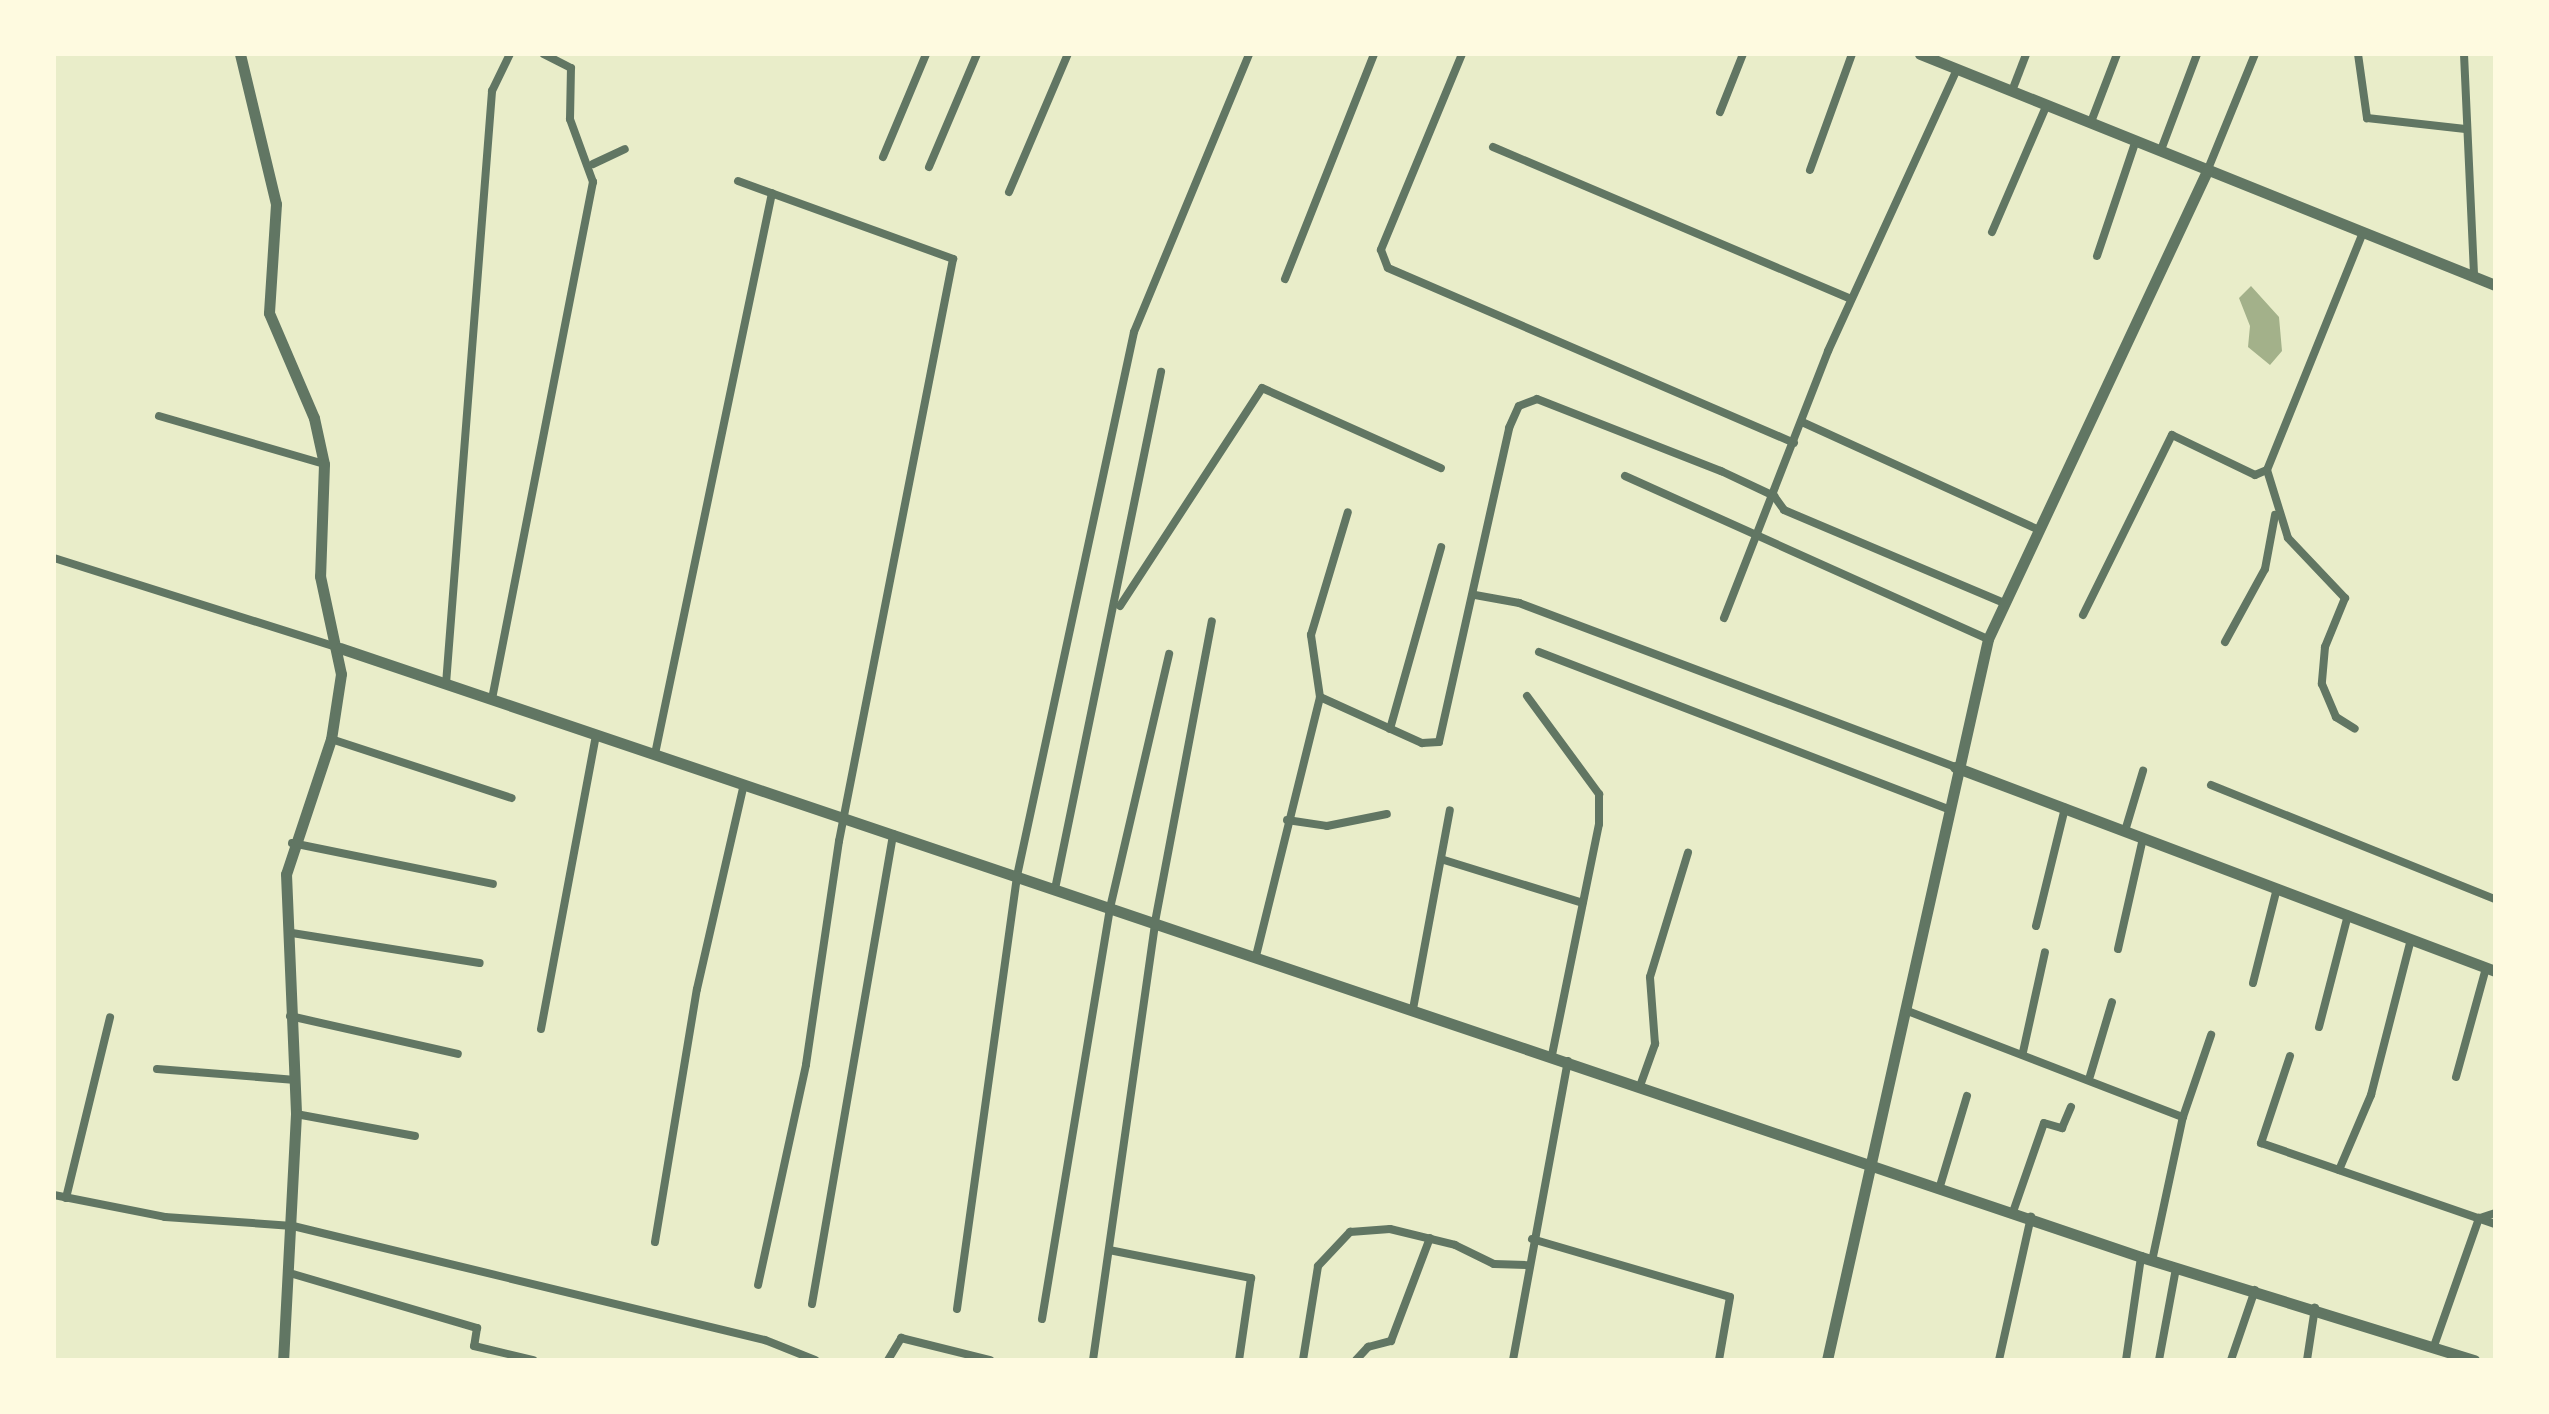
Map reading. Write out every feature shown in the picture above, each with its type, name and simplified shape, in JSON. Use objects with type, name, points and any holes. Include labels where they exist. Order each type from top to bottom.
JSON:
[{"type":"street","points":[[240,54],[276,204],[269,313],[314,418],[324,464],[320,576],[340,648],[331,739],[291,843],[290,1016],[296,1114],[293,1274],[283,1360]]},
{"type":"street","points":[[446,684],[492,91],[510,54]]},
{"type":"street","points":[[492,699],[593,164],[570,119],[571,68],[543,54]]},
{"type":"street","points":[[883,157],[926,54]]},
{"type":"street","points":[[929,167],[977,54]]},
{"type":"street","points":[[1009,192],[1068,54]]},
{"type":"street","points":[[957,1309],[1017,876],[1134,332],[1249,54]]},
{"type":"street","points":[[1285,279],[1374,54]]},
{"type":"street","points":[[1462,54],[1380,259],[1794,443]]},
{"type":"street","points":[[1720,112],[1743,54]]},
{"type":"street","points":[[1810,170],[1852,54]]},
{"type":"street","points":[[1920,54],[2495,285]]},
{"type":"street","points":[[2012,91],[2026,54]]},
{"type":"street","points":[[2091,122],[2117,54]]},
{"type":"street","points":[[2161,150],[2197,54]]},
{"type":"street","points":[[1827,1360],[1874,1164],[1955,767],[1988,639],[2035,528],[2208,169],[2255,54]]},
{"type":"street","points":[[2358,54],[2367,118],[2465,129]]},
{"type":"street","points":[[2464,54],[2474,277]]},
{"type":"street","points":[[1724,618],[1851,299],[1957,69]]},
{"type":"street","points":[[1992,232],[2047,104]]},
{"type":"street","points":[[2097,256],[2136,140]]},
{"type":"street","points":[[1493,147],[1851,299]]},
{"type":"street","points":[[593,164],[625,149]]},
{"type":"street","points":[[738,181],[953,259],[844,818],[806,1065],[758,1285]]},
{"type":"street","points":[[655,754],[772,193]]},
{"type":"street","points":[[2225,642],[2271,553],[2274,506],[2267,470],[2363,232]]},
{"type":"street","points":[[1055,889],[1118,610],[1161,372]]},
{"type":"street","points":[[1118,610],[1262,388],[1441,468]]},
{"type":"street","points":[[1320,697],[1422,743],[1439,742],[1519,406],[1537,399],[1774,496],[1784,510],[2002,602]]},
{"type":"street","points":[[159,416],[324,464]]},
{"type":"street","points":[[1802,422],[2035,528]]},
{"type":"street","points":[[2083,615],[2172,435],[2255,475],[2267,470]]},
{"type":"street","points":[[1625,476],[1988,639]]},
{"type":"street","points":[[2274,506],[2306,562],[2345,598],[2325,647],[2322,684],[2336,717],[2355,729]]},
{"type":"street","points":[[1256,956],[1287,820],[1320,697],[1311,635],[1348,512]]},
{"type":"street","points":[[1390,729],[1441,547]]},
{"type":"street","points":[[54,558],[340,648],[1940,1186],[2147,1259],[2315,1307],[2474,1360]]},
{"type":"street","points":[[1475,595],[1519,603],[2491,969],[2456,1077]]},
{"type":"street","points":[[1093,1360],[1155,922],[1212,621]]},
{"type":"street","points":[[1539,652],[1946,808]]},
{"type":"street","points":[[1042,1319],[1110,908],[1169,654]]},
{"type":"street","points":[[1527,696],[1599,794],[1583,903],[1552,1056]]},
{"type":"street","points":[[541,1029],[596,734]]},
{"type":"street","points":[[331,739],[512,798]]},
{"type":"street","points":[[2125,831],[2143,771]]},
{"type":"street","points":[[655,1242],[709,927],[729,871],[744,784]]},
{"type":"street","points":[[2211,785],[2495,899]]},
{"type":"street","points":[[2036,926],[2065,808]]},
{"type":"street","points":[[1413,1009],[1444,860],[1450,810]]},
{"type":"street","points":[[1287,820],[1327,826],[1387,814]]},
{"type":"street","points":[[812,1304],[893,834]]},
{"type":"street","points":[[2118,949],[2143,838]]},
{"type":"street","points":[[291,843],[493,884]]},
{"type":"street","points":[[1640,1086],[1655,1044],[1650,977],[1688,853]]},
{"type":"street","points":[[1444,860],[1583,903]]},
{"type":"street","points":[[2253,983],[2277,888]]},
{"type":"street","points":[[2319,1027],[2348,915]]},
{"type":"street","points":[[292,933],[480,963]]},
{"type":"street","points":[[2339,1170],[2382,1051],[2411,939]]},
{"type":"street","points":[[2023,1052],[2045,952]]},
{"type":"street","points":[[2090,1076],[2112,1002]]},
{"type":"street","points":[[1905,1010],[2090,1076],[2183,1117]]},
{"type":"street","points":[[290,1016],[458,1054]]},
{"type":"street","points":[[66,1198],[110,1017]]},
{"type":"street","points":[[2126,1360],[2147,1259],[2183,1117],[2211,1035]]},
{"type":"street","points":[[2290,1056],[2261,1143],[2495,1224]]},
{"type":"street","points":[[1513,1360],[1527,1265],[1568,1061]]},
{"type":"street","points":[[157,1069],[296,1080]]},
{"type":"street","points":[[1940,1186],[1967,1096]]},
{"type":"street","points":[[2013,1212],[2044,1123],[2062,1128],[2071,1107]]},
{"type":"street","points":[[296,1114],[415,1136]]},
{"type":"street","points":[[54,1195],[165,1217],[293,1226],[765,1340],[815,1360]]},
{"type":"street","points":[[2479,1218],[2495,1213]]},
{"type":"street","points":[[1999,1360],[2031,1217]]},
{"type":"street","points":[[2434,1346],[2479,1218]]},
{"type":"street","points":[[1303,1360],[1318,1266],[1338,1239],[1378,1229],[1430,1238],[1494,1264],[1527,1265]]},
{"type":"street","points":[[1356,1360],[1368,1347],[1391,1341],[1430,1238]]},
{"type":"street","points":[[1532,1239],[1730,1297],[1719,1360]]},
{"type":"street","points":[[1109,1250],[1251,1278],[1239,1360]]},
{"type":"street","points":[[2159,1360],[2176,1268]]},
{"type":"street","points":[[293,1274],[477,1328],[474,1346],[533,1360]]},
{"type":"street","points":[[2231,1360],[2256,1289]]},
{"type":"street","points":[[2307,1360],[2315,1307]]},
{"type":"street","points":[[888,1360],[901,1338],[990,1360]]},
{"type":"shaded area","points":[[2251,286],[2279,317],[2282,351],[2270,365],[2248,347],[2250,326],[2239,298]]}]
